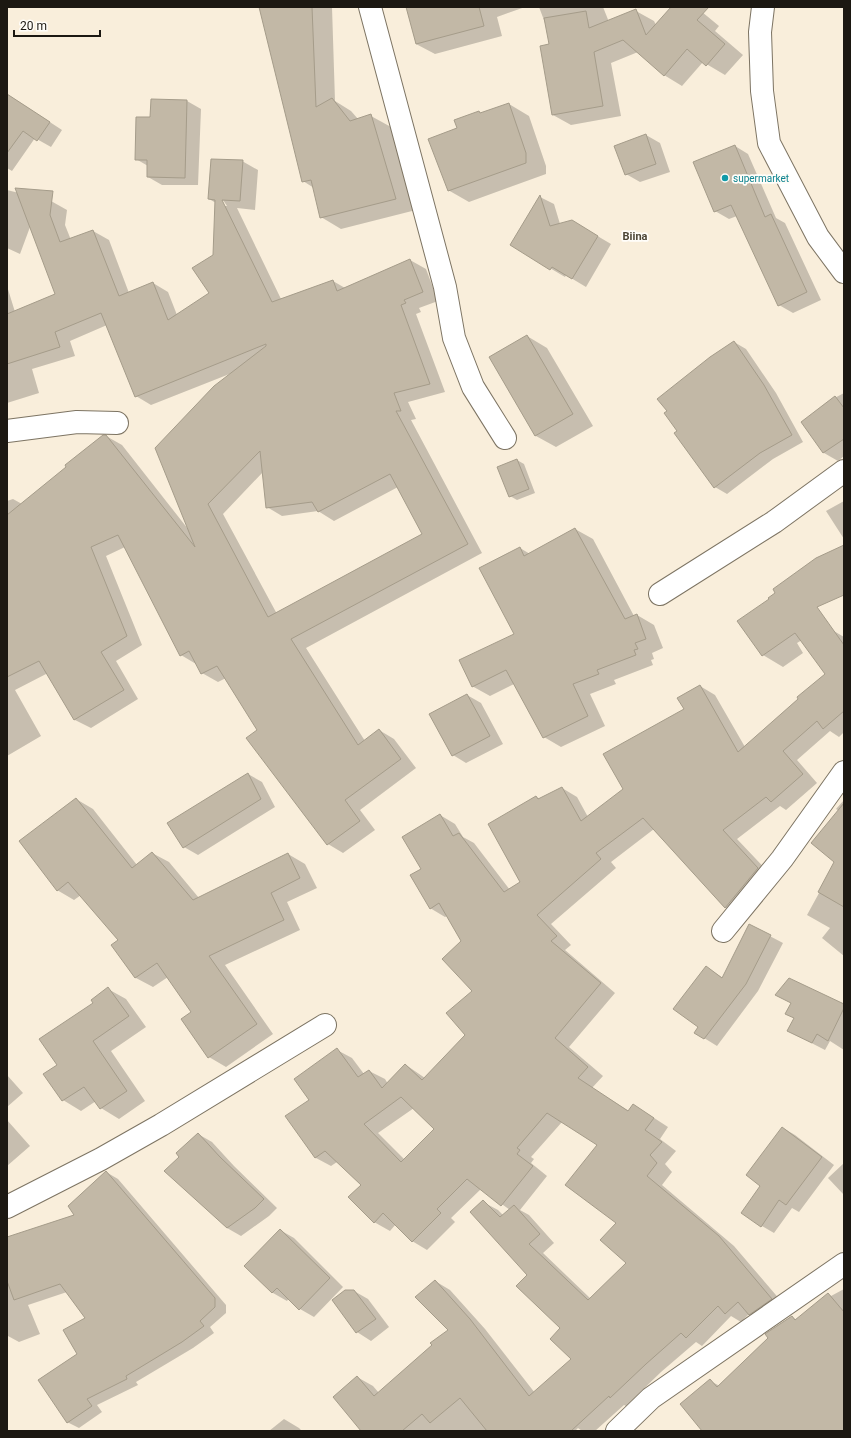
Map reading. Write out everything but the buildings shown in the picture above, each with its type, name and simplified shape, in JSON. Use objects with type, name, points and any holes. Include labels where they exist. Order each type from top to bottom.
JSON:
[{"type":"street","points":[[370,7],[445,287],[454,338],[473,387],[505,438]]},
{"type":"street","points":[[763,7],[760,32],[762,91],[768,143],[818,237],[844,272]]},
{"type":"street","points":[[7,431],[77,422],[117,423]]},
{"type":"street","points":[[660,594],[774,522],[844,470]]},
{"type":"street","points":[[723,931],[782,859],[844,772]]},
{"type":"street","points":[[7,1207],[101,1159],[161,1125],[325,1025]]},
{"type":"street","points":[[617,1431],[651,1398],[844,1264]]},
{"type":"place","name":"supermarket","points":[[725,178]]},
{"type":"district","name":"Biina","points":[[635,236]]}]
